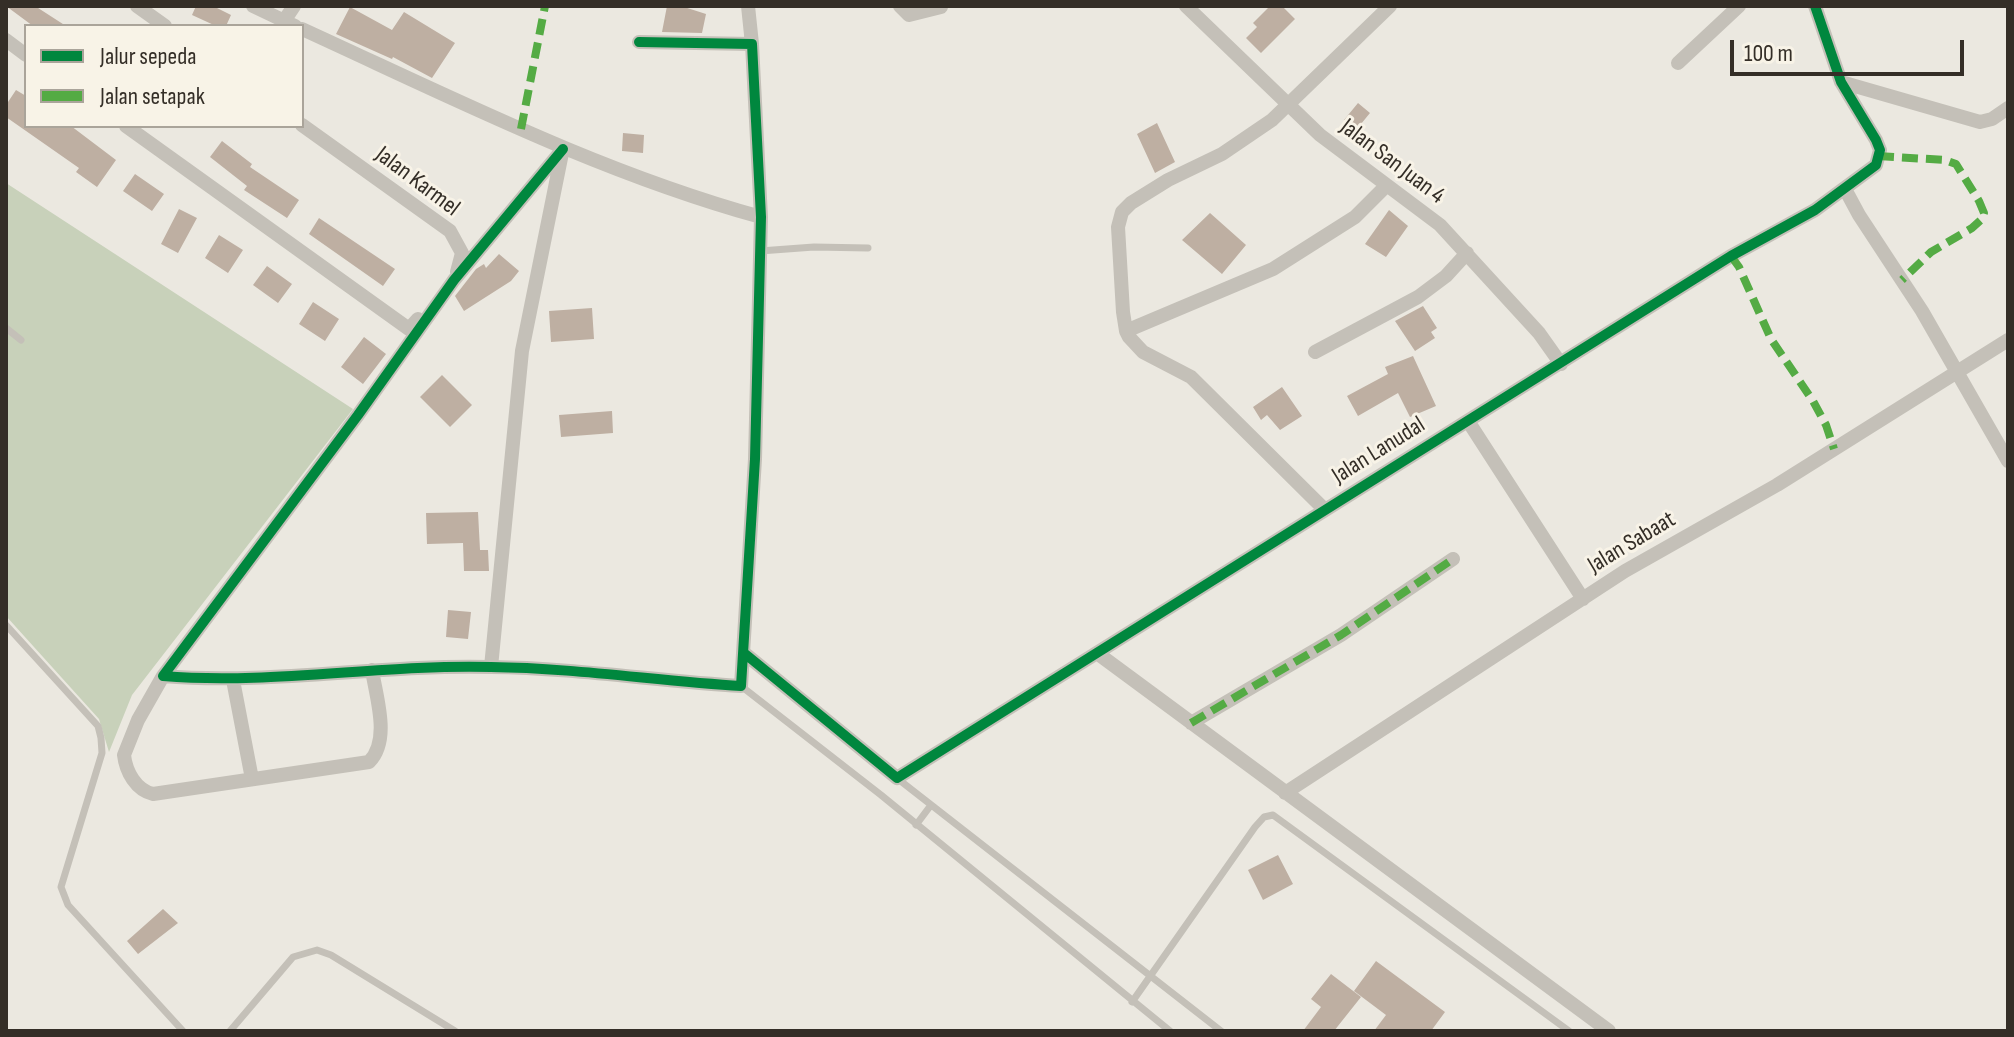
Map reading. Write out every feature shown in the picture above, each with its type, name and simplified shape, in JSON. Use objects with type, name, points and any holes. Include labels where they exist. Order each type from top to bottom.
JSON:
[{"type":"street","points":[[137,6],[162,24]]},
{"type":"street","points":[[253,6],[290,24],[294,6]]},
{"type":"street","points":[[163,676],[233,680],[372,670],[491,667],[741,686],[755,459],[761,217],[748,6]]},
{"type":"street","points":[[900,6],[909,15],[941,7]]},
{"type":"street","name":"Jalan San Juan 4","points":[[1186,6],[1288,106],[1386,186],[1440,225],[1539,333],[1561,364]]},
{"type":"street","points":[[1324,509],[1191,377],[1143,352],[1126,331],[1118,227],[1124,208],[1168,180],[1234,147],[1288,106],[1390,6]]},
{"type":"street","points":[[1678,63],[1739,6]]},
{"type":"street","points":[[1815,6],[1841,82],[1980,122],[1992,119],[2008,108]]},
{"type":"street","points":[[304,30],[563,149],[722,207],[761,217]]},
{"type":"street","points":[[6,40],[24,54]]},
{"type":"street","points":[[639,42],[752,44]]},
{"type":"street","name":"Jalan Lanudal","points":[[897,778],[1731,256],[1797,221],[1845,189],[1876,165],[1880,150],[1841,82]]},
{"type":"street","name":"Jalan Karmel","points":[[129,128],[409,329],[456,273],[462,260],[459,244],[450,231],[304,126]]},
{"type":"street","points":[[491,667],[522,351],[563,149]]},
{"type":"street","points":[[372,670],[380,747],[369,762],[161,794],[146,793],[140,789],[125,762],[125,748],[163,676],[358,415],[454,280],[563,149]]},
{"type":"street","points":[[1126,331],[1273,269],[1355,217],[1386,186]]},
{"type":"street","points":[[1845,189],[1958,372],[2008,461]]},
{"type":"street","points":[[1315,352],[1427,291],[1467,253]]},
{"type":"street","name":"Jalan Sabaat","points":[[1285,793],[1635,565],[1788,478],[2008,340]]},
{"type":"street","points":[[1468,421],[1583,599]]},
{"type":"street","points":[[1191,723],[1341,635],[1453,559]]},
{"type":"street","points":[[744,653],[897,778]]},
{"type":"street","points":[[1097,653],[1609,1031]]},
{"type":"street","points":[[233,680],[252,779]]},
{"type":"lane","points":[[760,251],[814,247],[868,248]]},
{"type":"lane","points":[[6,328],[21,340]]},
{"type":"lane","points":[[6,625],[85,710],[98,726],[101,738],[102,753],[61,887],[63,896],[183,1031]]},
{"type":"lane","points":[[741,686],[1170,1031]]},
{"type":"lane","points":[[897,778],[1221,1031]]},
{"type":"lane","points":[[916,825],[931,805]]},
{"type":"lane","points":[[1132,1002],[1255,827],[1264,817],[1273,815],[1569,1031]]},
{"type":"lane","points":[[230,1031],[293,957],[317,950],[331,955],[455,1031]]},
{"type":"green space","points":[[6,183],[353,409],[132,695],[109,752],[99,719],[6,616]]},
{"type":"building","points":[[6,6],[35,6],[63,24],[30,24]]},
{"type":"building","points":[[196,6],[213,6],[231,15],[227,24],[212,24],[192,15]]},
{"type":"building","points":[[667,6],[681,6],[706,14],[702,33],[662,32]]},
{"type":"building","points":[[1270,6],[1282,6],[1295,19],[1261,53],[1246,38],[1257,27],[1253,23]]},
{"type":"building","points":[[350,7],[392,30],[404,12],[455,43],[432,78],[393,57],[336,34]]},
{"type":"building","points":[[16,90],[24,95],[24,128],[74,128],[116,160],[97,187],[76,172],[79,168],[6,117],[6,105]]},
{"type":"building","points":[[1358,103],[1370,113],[1356,130],[1344,120]]},
{"type":"building","points":[[1157,123],[1175,162],[1155,173],[1137,134]]},
{"type":"building","points":[[623,133],[644,135],[643,153],[622,151]]},
{"type":"building","points":[[222,141],[252,164],[250,167],[299,200],[287,218],[244,190],[247,186],[210,157]]},
{"type":"building","points":[[135,174],[164,194],[152,211],[123,191]]},
{"type":"building","points":[[179,209],[197,218],[178,253],[161,244]]},
{"type":"building","points":[[1389,210],[1408,226],[1386,257],[1365,244]]},
{"type":"building","points":[[1210,213],[1246,245],[1222,274],[1182,240]]},
{"type":"building","points":[[319,218],[395,269],[383,286],[309,234]]},
{"type":"building","points":[[219,235],[243,250],[228,273],[205,258]]},
{"type":"building","points":[[499,254],[519,271],[511,281],[464,311],[455,296],[476,269],[484,264],[486,268]]},
{"type":"building","points":[[267,266],[292,284],[278,303],[253,285]]},
{"type":"building","points":[[313,302],[339,319],[325,341],[299,324]]},
{"type":"building","points":[[1423,306],[1437,328],[1431,332],[1435,338],[1415,351],[1395,321]]},
{"type":"building","points":[[592,308],[594,339],[551,342],[549,311]]},
{"type":"building","points":[[364,337],[386,354],[363,384],[341,367]]},
{"type":"building","points":[[1413,356],[1436,406],[1410,417],[1398,393],[1358,416],[1347,396],[1388,374],[1385,367]]},
{"type":"building","points":[[442,375],[472,405],[450,427],[420,397]]},
{"type":"building","points":[[1282,387],[1302,416],[1280,430],[1267,415],[1261,420],[1253,407]]},
{"type":"building","points":[[612,411],[613,433],[561,437],[559,415]]},
{"type":"building","points":[[478,512],[480,550],[488,550],[489,571],[464,571],[463,543],[427,544],[426,513]]},
{"type":"building","points":[[448,610],[471,612],[468,639],[446,637]]},
{"type":"building","points":[[1278,855],[1293,884],[1263,900],[1248,870]]},
{"type":"building","points":[[163,909],[178,923],[138,954],[127,941]]},
{"type":"building","points":[[1376,961],[1445,1012],[1431,1031],[1374,1031],[1386,1015],[1354,991]]},
{"type":"building","points":[[1331,974],[1361,997],[1334,1031],[1303,1031],[1321,1007],[1311,999]]},
{"type":"marked path","points":[[521,129],[545,6]]},
{"type":"marked path","points":[[1878,156],[1945,160],[1956,164],[1984,213],[1972,228],[1931,252],[1902,280]]},
{"type":"marked path","points":[[1731,256],[1739,267],[1771,339],[1826,425],[1834,449]]},
{"type":"marked path","points":[[1191,723],[1341,635],[1453,559]]},
{"type":"cycle path","points":[[744,653],[897,778],[1731,256],[1815,210],[1876,165],[1880,150],[1841,82],[1815,6]]},
{"type":"cycle path","points":[[563,149],[454,280],[358,415],[163,676],[245,678],[409,668],[491,667],[741,686],[755,459],[761,217],[752,44],[639,42]]}]
